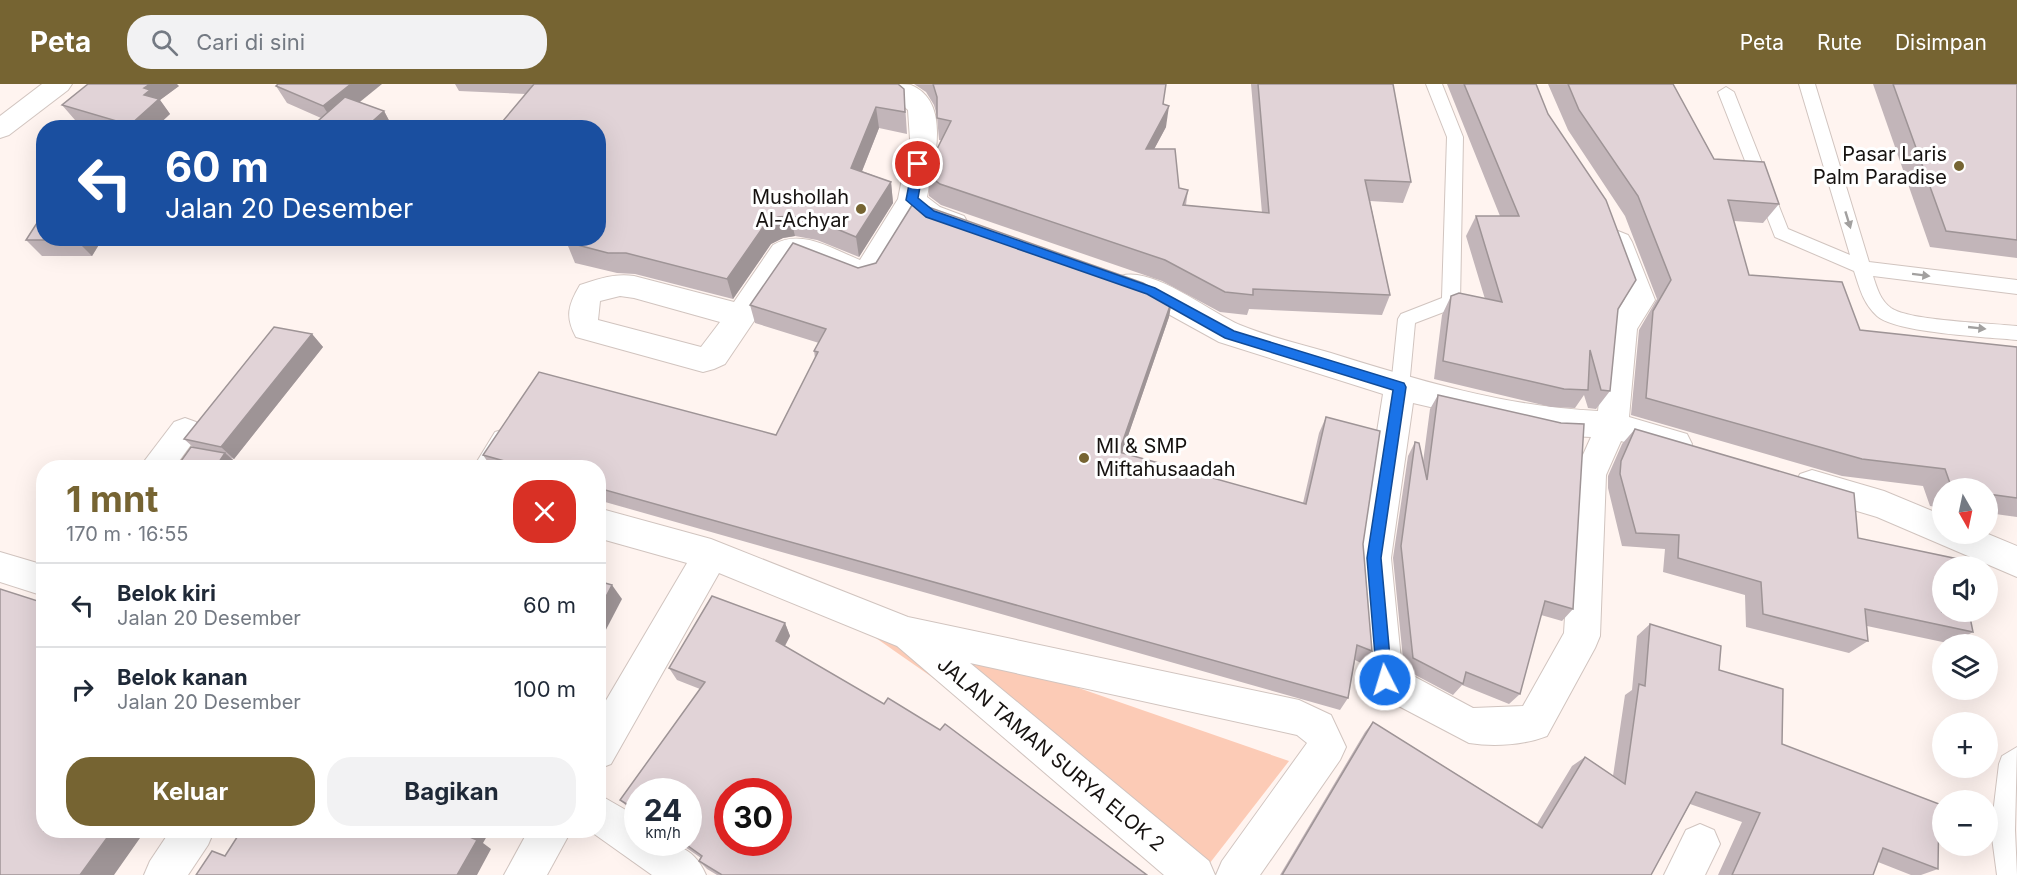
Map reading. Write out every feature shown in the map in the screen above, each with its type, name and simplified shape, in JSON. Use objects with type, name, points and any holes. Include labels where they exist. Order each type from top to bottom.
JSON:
[{"type":"street","points":[[0,129],[59,84]]},
{"type":"street","points":[[739,315],[783,254],[791,248],[800,248],[862,273],[868,272],[912,200],[924,128],[927,97],[891,84]]},
{"type":"street","points":[[912,200],[930,214],[985,234]]},
{"type":"street","points":[[1400,387],[1374,558],[1385,680],[1469,725],[1483,727],[1534,723],[1582,636],[1590,475],[1612,425],[1622,328],[1640,300],[1609,217]]},
{"type":"street","points":[[1107,276],[1151,291],[1230,334],[1400,387],[1551,422],[1612,425],[1703,452]]},
{"type":"street","points":[[161,460],[184,431]]},
{"type":"street","points":[[1782,475],[1884,505],[1932,526]]},
{"type":"street","points":[[606,525],[711,554],[907,633],[1299,718],[1317,725],[1325,737],[1327,747],[1236,875]]},
{"type":"street","points":[[1975,544],[2017,562]]},
{"type":"street","points":[[606,737],[711,554]]},
{"type":"street","points":[[0,567],[36,578]]},
{"type":"street","name":"JALAN TAMAN SURYA ELOK 2","points":[[907,633],[1195,875]]},
{"type":"street","points":[[606,819],[624,831]]},
{"type":"street","points":[[164,875],[189,838]]},
{"type":"street","points":[[524,875],[547,838]]},
{"type":"street","points":[[659,856],[686,875]]},
{"type":"lane","points":[[1400,387],[1407,319],[1451,302],[1455,138],[1434,84]]},
{"type":"lane","points":[[1807,84],[1872,298],[1885,313],[1909,321],[2017,333]]},
{"type":"lane","points":[[1726,92],[1781,233],[1863,268],[2017,287]]},
{"type":"lane","points":[[488,460],[515,418]]},
{"type":"lane","points":[[2009,875],[2003,830],[2010,764],[2017,758]]},
{"type":"shaded area","points":[[817,597],[1289,761],[1206,868]]},
{"type":"building","points":[[88,84],[150,84],[144,88],[150,90],[144,95],[159,99],[136,120],[113,120],[62,105]]},
{"type":"building","points":[[278,84],[351,84],[323,106],[276,86]]},
{"type":"building","points":[[534,84],[898,84],[904,89],[905,112],[876,107],[851,168],[891,182],[856,237],[813,219],[778,217],[766,223],[727,279],[626,253],[608,253],[581,246],[606,246],[606,120],[504,120]]},
{"type":"building","points":[[933,84],[1166,84],[1163,104],[1169,106],[1146,149],[1175,149],[1179,188],[1188,190],[1183,205],[1269,213],[1258,84],[1393,84],[1411,182],[1365,180],[1390,295],[1253,289],[1253,295],[1225,292],[1165,260],[940,184],[928,175],[931,161],[951,121],[937,118],[937,97]]},
{"type":"building","points":[[1464,84],[1536,84],[1548,114],[1606,200],[1636,280],[1618,309],[1610,391],[1601,390],[1590,350],[1588,390],[1564,389],[1443,361],[1451,296],[1459,293],[1502,302],[1476,216],[1519,216]]},
{"type":"building","points":[[1568,84],[1673,84],[1714,159],[1764,162],[1779,204],[1728,200],[1749,275],[1842,282],[1860,330],[2017,347],[2017,498],[1998,495],[1998,478],[1948,478],[1945,469],[1862,459],[1646,398],[1653,311],[1671,280],[1638,196],[1579,110]]},
{"type":"building","name":"Pasar Laris Palm Paradise","points":[[1893,84],[2017,84],[2017,240],[1946,231]]},
{"type":"building","points":[[345,97],[384,111],[374,120],[319,120]]},
{"type":"building","points":[[914,202],[1143,283],[1172,300],[1119,452],[1306,504],[1326,417],[1380,431],[1363,544],[1372,651],[1357,645],[1348,698],[606,490],[606,460],[501,460],[483,455],[539,372],[776,435],[818,352],[814,351],[826,329],[750,305],[793,243],[858,268],[876,263]]},
{"type":"building","points":[[36,224],[36,240],[26,240]]},
{"type":"building","points":[[274,327],[312,334],[221,447],[184,439]]},
{"type":"building","points":[[1438,395],[1561,423],[1584,424],[1573,609],[1545,601],[1520,694],[1466,672],[1463,684],[1413,658],[1401,546],[1415,442],[1419,443],[1427,480]]},
{"type":"building","points":[[1635,429],[1854,493],[1858,538],[1944,556],[1932,556],[1932,622],[1971,622],[1973,632],[1865,609],[1868,641],[1763,614],[1761,582],[1678,558],[1679,535],[1636,533],[1620,474],[1621,461]]},
{"type":"building","points":[[191,447],[225,453],[220,460],[182,460]]},
{"type":"building","points":[[606,583],[612,585],[606,597]]},
{"type":"building","points":[[0,589],[36,600],[36,838],[107,838],[80,875],[0,875]]},
{"type":"building","points":[[712,596],[785,623],[776,641],[884,704],[888,698],[940,730],[945,724],[1147,875],[722,875],[699,861],[702,856],[702,778],[636,778],[705,682],[669,668]]},
{"type":"building","points":[[1650,624],[1721,646],[1719,670],[1783,689],[1782,744],[1932,801],[1932,856],[1938,856],[1938,869],[1883,848],[1873,875],[1732,875],[1760,813],[1696,792],[1651,875],[1282,875],[1373,722],[1542,828],[1585,757],[1625,784],[1639,684],[1645,686]]},
{"type":"building","points":[[237,838],[472,838],[477,840],[457,875],[196,875],[212,851],[225,856]]},
{"type":"place","name":"Pasar Laris Palm Paradise","points":[[1959,166]]},
{"type":"place","name":"Mushollah Al-Achyar","points":[[861,209]]},
{"type":"place","name":"MI & SMP Miftahusaadah","points":[[1084,458]]},
{"type":"route","points":[[918,164],[912,200],[930,214],[1151,291],[1230,334],[1400,387],[1374,558],[1385,680]]}]
